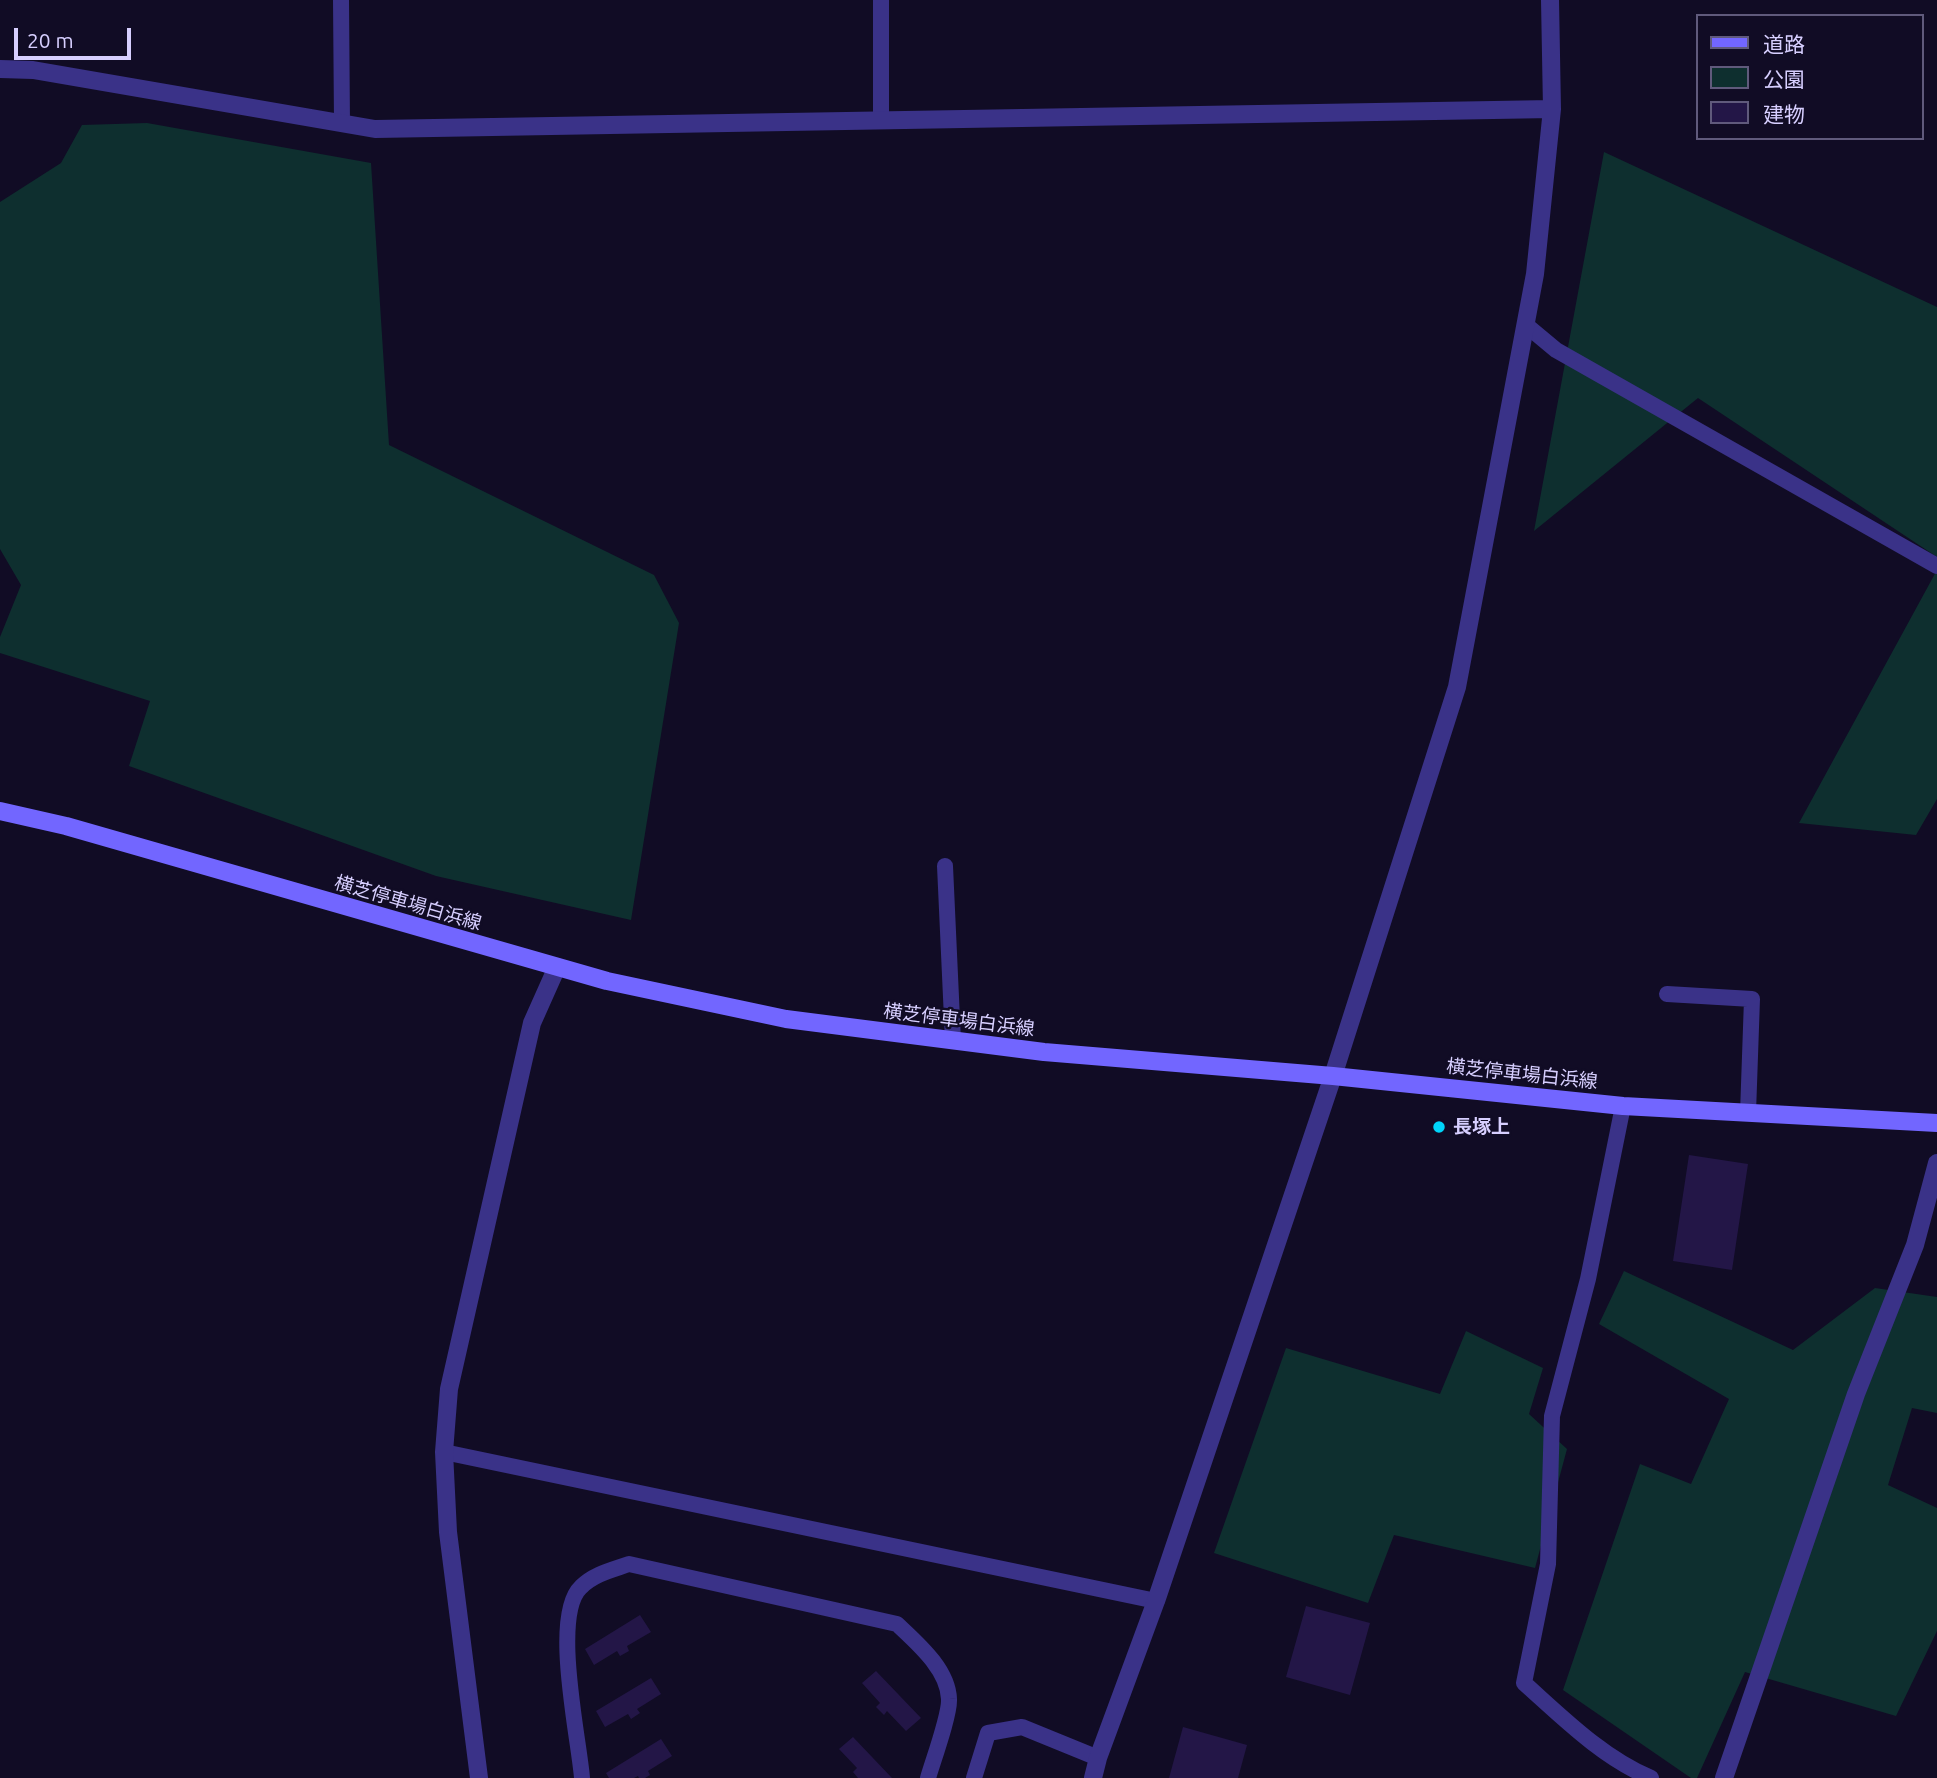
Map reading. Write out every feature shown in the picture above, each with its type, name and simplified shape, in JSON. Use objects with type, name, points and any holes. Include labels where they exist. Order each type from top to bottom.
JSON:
[{"type":"main road","name":"横芝停車場白浜線","points":[[0,811],[79,830],[607,981],[786,1019],[1044,1052],[1333,1076],[1623,1106],[1937,1124]]},
{"type":"street","points":[[1093,1778],[1156,1601],[1333,1076],[1457,687],[1535,274],[1552,109],[1550,0]]},
{"type":"street","points":[[0,69],[33,70],[375,129],[1552,109]]},
{"type":"street","points":[[479,1778],[448,1532],[444,1452],[449,1389],[533,1023],[557,967]]},
{"type":"street","points":[[1724,1778],[1856,1394],[1915,1245],[1937,1163]]},
{"type":"lane","points":[[341,0],[342,123]]},
{"type":"lane","points":[[881,0],[881,121]]},
{"type":"lane","points":[[1526,325],[1556,349],[1937,566]]},
{"type":"lane","points":[[945,866],[953,1041]]},
{"type":"lane","points":[[1667,994],[1752,999],[1748,1113]]},
{"type":"lane","points":[[1623,1106],[1587,1279],[1552,1416],[1548,1564],[1524,1683],[1569,1723],[1629,1769],[1651,1778]]},
{"type":"lane","points":[[444,1452],[1156,1601]]},
{"type":"lane","points":[[582,1778],[568,1673],[566,1625],[578,1589],[598,1574],[629,1564],[897,1624],[920,1646],[946,1681],[950,1700],[928,1778]]},
{"type":"lane","points":[[974,1778],[988,1733],[1022,1727],[1098,1758]]},
{"type":"green space","points":[[147,123],[371,163],[389,445],[654,575],[679,623],[631,920],[436,876],[129,766],[150,701],[0,653],[0,637],[21,585],[0,549],[0,202],[61,163],[82,125]]},
{"type":"green space","points":[[1604,152],[1937,307],[1937,557],[1698,398],[1534,531]]},
{"type":"green space","points":[[1937,570],[1937,799],[1916,835],[1799,823]]},
{"type":"green space","points":[[1624,1271],[1793,1350],[1875,1288],[1937,1297],[1937,1413],[1912,1408],[1888,1485],[1937,1508],[1937,1631],[1896,1716],[1745,1672],[1697,1778],[1691,1778],[1563,1690],[1640,1464],[1691,1484],[1729,1399],[1599,1324]]},
{"type":"green space","points":[[1466,1331],[1543,1368],[1529,1414],[1567,1449],[1535,1568],[1394,1535],[1368,1603],[1214,1553],[1286,1348],[1440,1394]]},
{"type":"building","points":[[1689,1155],[1748,1164],[1732,1270],[1673,1261]]},
{"type":"building","points":[[1306,1606],[1370,1623],[1350,1695],[1286,1677]]},
{"type":"building","points":[[640,1615],[651,1632],[627,1646],[629,1651],[620,1656],[617,1651],[594,1665],[585,1649]]},
{"type":"building","points":[[876,1671],[921,1718],[906,1731],[887,1711],[884,1715],[876,1707],[880,1703],[862,1683]]},
{"type":"building","points":[[651,1678],[661,1694],[637,1709],[640,1713],[631,1719],[628,1714],[605,1727],[596,1711]]},
{"type":"building","points":[[1183,1727],[1247,1745],[1238,1778],[1169,1778]]},
{"type":"building","points":[[853,1737],[892,1778],[858,1778],[853,1772],[857,1768],[839,1749]]},
{"type":"building","points":[[661,1739],[672,1756],[648,1771],[650,1775],[645,1778],[609,1778],[606,1773]]},
{"type":"place","name":"長塚上","points":[[1439,1127]]}]
